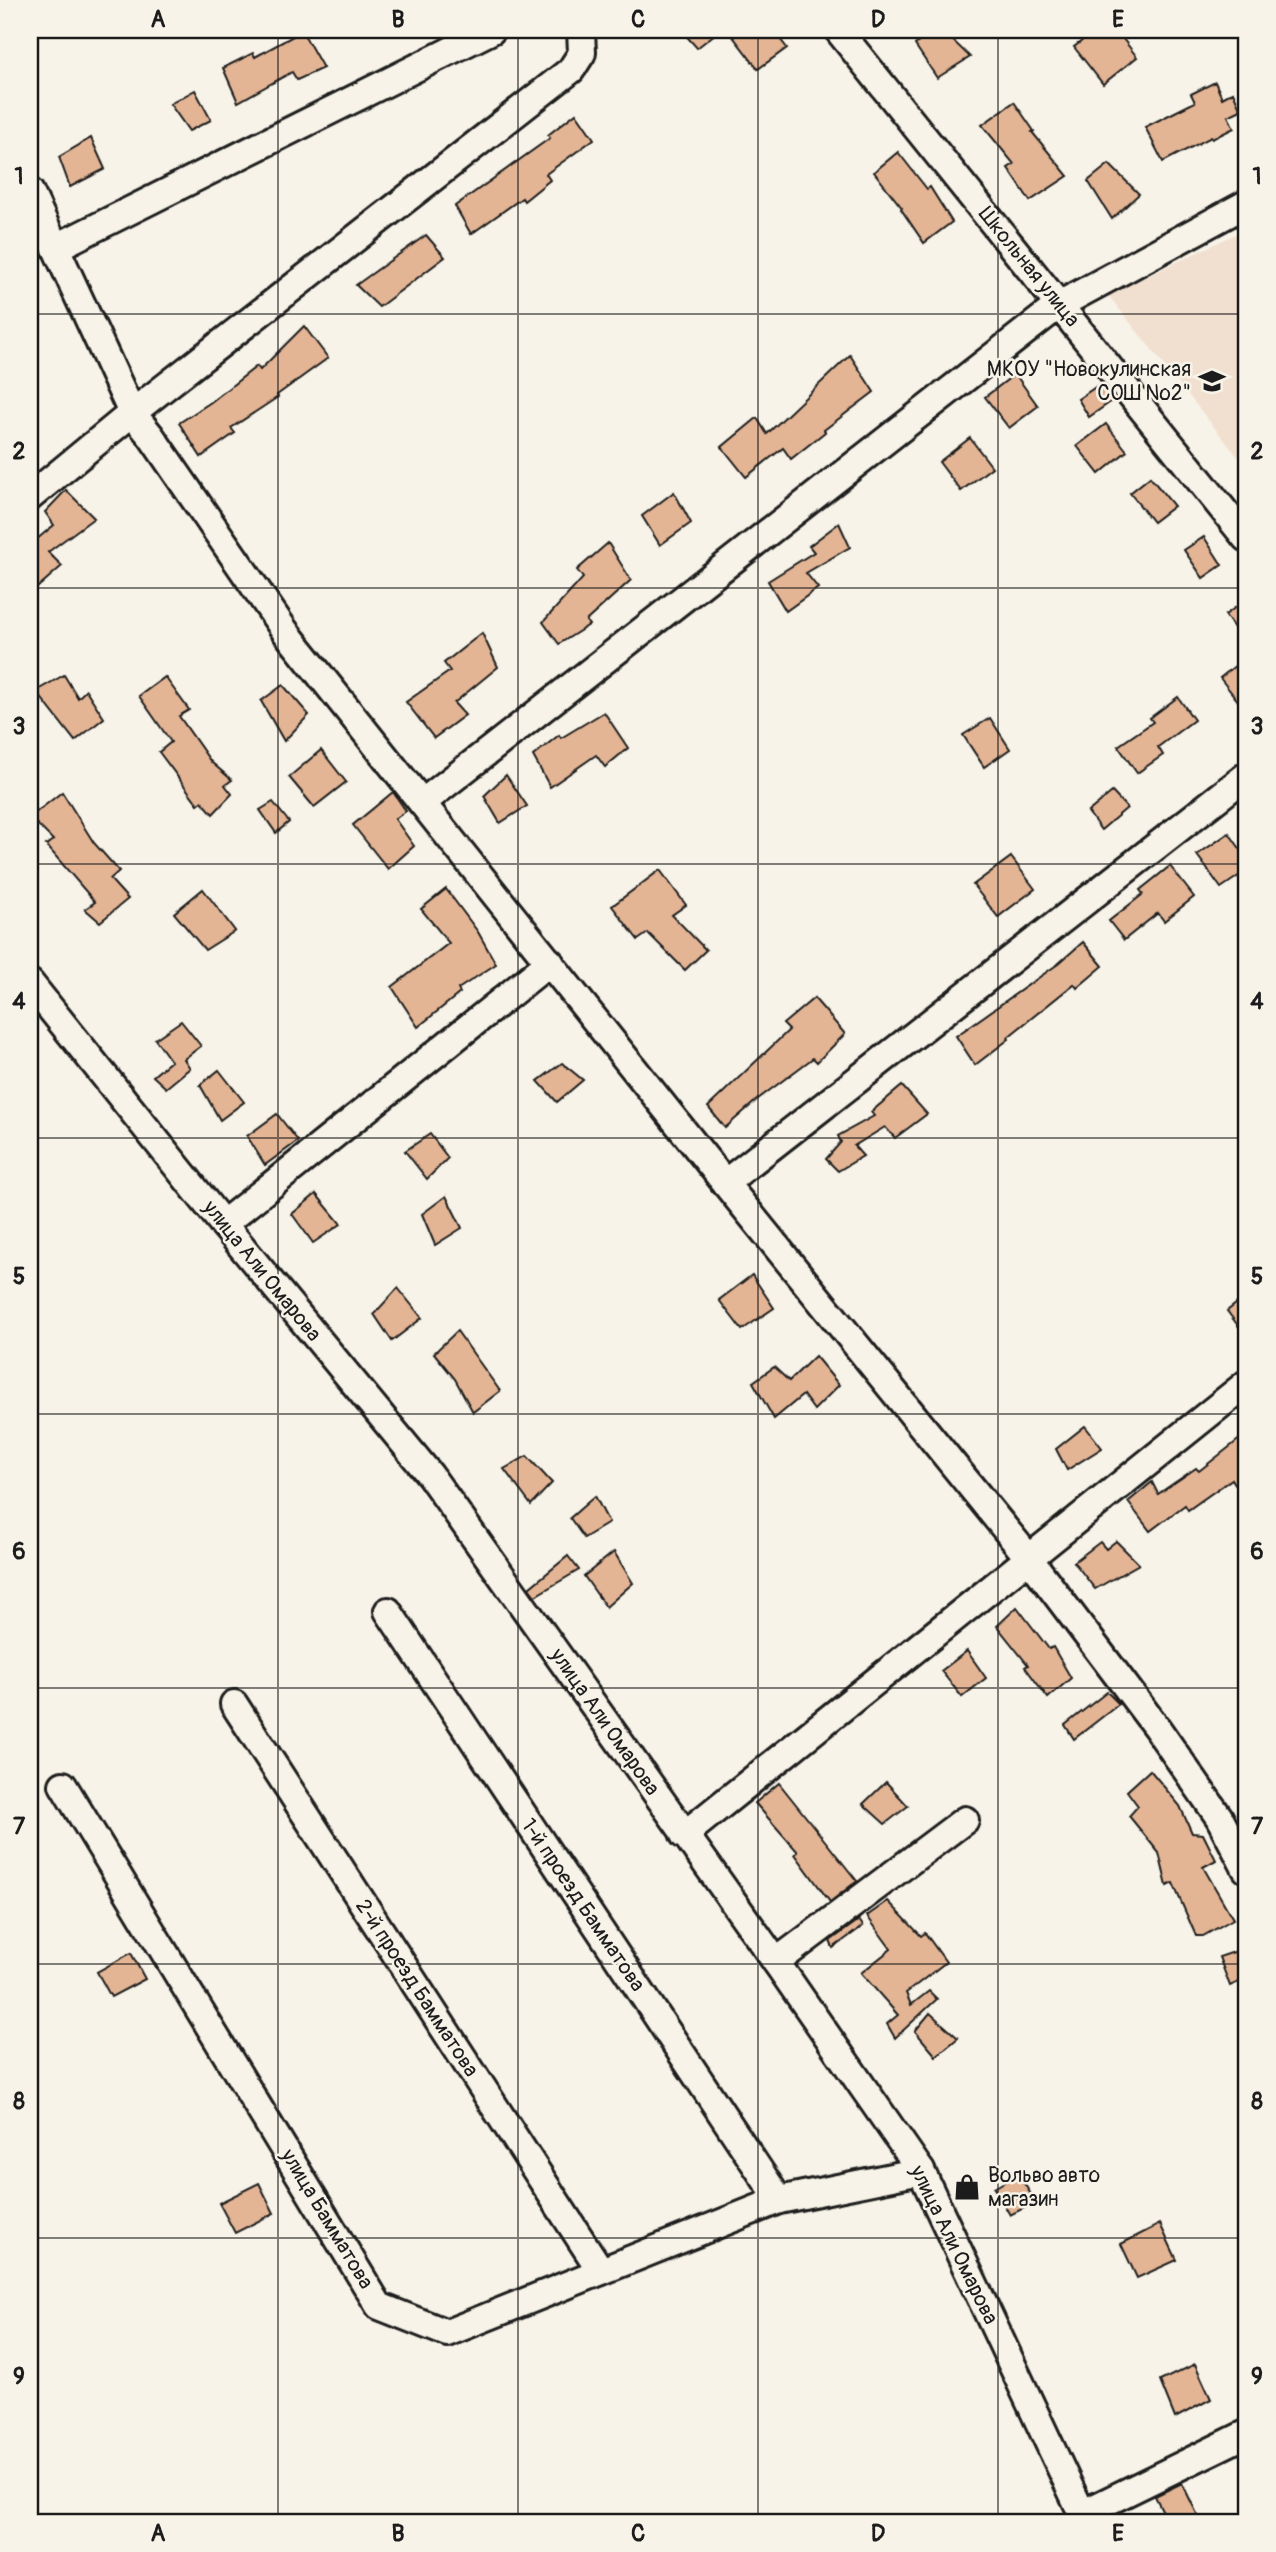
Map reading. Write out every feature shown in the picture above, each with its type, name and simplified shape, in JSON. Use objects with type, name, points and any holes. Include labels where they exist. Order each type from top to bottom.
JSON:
[{"type":"street","points":[[57,247],[492,30]]},
{"type":"street","points":[[30,497],[132,413],[571,70],[582,53],[581,30]]},
{"type":"street","name":"Школьная улица","points":[[838,30],[1246,538]]},
{"type":"street","points":[[30,192],[132,413],[151,436],[285,631],[725,1183],[1028,1557],[1196,1784],[1219,1817],[1246,1869]]},
{"type":"street","points":[[422,803],[1059,305],[1246,204]]},
{"type":"street","points":[[725,1183],[1246,776]]},
{"type":"street","points":[[223,1224],[550,962]]},
{"type":"street","name":"улица Али Омарова","points":[[30,983],[223,1224],[430,1475],[921,2171],[1084,2518]]},
{"type":"street","points":[[684,1835],[1246,1384]]},
{"type":"street","name":"1-й проезд Бамматова","points":[[388,1611],[779,2200]]},
{"type":"street","name":"2-й проезд Бамматова","points":[[234,1704],[601,2271]]},
{"type":"street","name":"улица Бамматова","points":[[63,1785],[379,2306],[447,2333],[779,2200],[921,2171]]},
{"type":"street","points":[[776,1962],[965,1820]]},
{"type":"street","points":[[1084,2518],[1246,2434]]},
{"type":"shaded area","name":"МКОУ \"Новокулинская СОШ №2\"","points":[[1246,229],[1246,467],[1108,295]]},
{"type":"building","points":[[681,30],[720,30],[697,48]]},
{"type":"building","points":[[728,30],[773,30],[787,48],[758,69]]},
{"type":"building","points":[[933,30],[942,30],[970,57],[937,78],[915,45]]},
{"type":"building","points":[[1096,30],[1116,30],[1137,57],[1103,84],[1074,47]]},
{"type":"building","points":[[302,31],[323,68],[297,80],[292,72],[238,102],[223,68],[253,53],[255,57]]},
{"type":"building","points":[[1215,82],[1222,98],[1233,92],[1241,110],[1228,116],[1234,128],[1163,162],[1145,127],[1195,102],[1191,94]]},
{"type":"building","points":[[195,90],[211,120],[189,131],[170,104]]},
{"type":"building","points":[[1014,102],[1034,131],[1032,132],[1068,176],[1030,201],[1008,168],[1014,164],[982,125]]},
{"type":"building","points":[[576,113],[594,139],[546,174],[550,180],[524,201],[522,198],[471,234],[455,206],[550,138],[548,135]]},
{"type":"building","points":[[91,138],[105,169],[70,187],[59,157]]},
{"type":"building","points":[[898,152],[927,189],[930,187],[952,222],[924,243],[902,208],[874,172]]},
{"type":"building","points":[[1109,164],[1139,194],[1112,219],[1088,181]]},
{"type":"building","points":[[426,235],[445,257],[379,307],[356,285]]},
{"type":"building","points":[[304,326],[328,358],[277,395],[278,397],[231,428],[235,433],[201,457],[179,423],[257,366],[260,370]]},
{"type":"building","points":[[850,355],[874,392],[791,459],[783,448],[746,477],[722,447],[757,418],[767,434]]},
{"type":"building","points":[[1015,374],[1038,406],[1009,428],[985,397]]},
{"type":"building","points":[[1100,384],[1112,401],[1089,417],[1078,399]]},
{"type":"building","points":[[1106,424],[1127,451],[1099,474],[1077,446]]},
{"type":"building","points":[[970,438],[992,467],[961,491],[939,462]]},
{"type":"building","points":[[1150,477],[1174,506],[1153,522],[1130,493]]},
{"type":"building","points":[[66,490],[94,518],[48,552],[62,566],[30,594],[30,534],[36,540],[54,525],[45,512]]},
{"type":"building","points":[[674,492],[691,523],[660,545],[642,516]]},
{"type":"building","points":[[839,523],[850,547],[806,573],[818,588],[786,611],[768,581],[814,552],[809,546]]},
{"type":"building","points":[[1204,537],[1222,565],[1203,578],[1184,550]]},
{"type":"building","points":[[608,543],[631,580],[586,621],[589,625],[559,644],[543,622],[583,578],[577,570]]},
{"type":"building","points":[[1246,600],[1246,645],[1225,615]]},
{"type":"building","points":[[482,633],[498,667],[454,703],[465,715],[434,738],[406,702],[450,671],[444,663]]},
{"type":"building","points":[[1246,657],[1246,711],[1220,678]]},
{"type":"building","points":[[64,675],[78,698],[86,690],[104,718],[75,741],[36,691]]},
{"type":"building","points":[[165,677],[189,710],[179,716],[211,762],[232,780],[225,785],[232,794],[213,814],[202,801],[198,804],[159,752],[171,742],[139,696]]},
{"type":"building","points":[[283,685],[309,715],[284,741],[261,701]]},
{"type":"building","points":[[1178,697],[1194,720],[1158,747],[1163,755],[1137,773],[1118,746],[1153,722],[1150,718]]},
{"type":"building","points":[[604,712],[628,748],[605,767],[596,755],[550,787],[533,756],[559,735],[561,738]]},
{"type":"building","points":[[990,718],[1010,749],[984,767],[963,735]]},
{"type":"building","points":[[321,750],[346,782],[314,807],[289,777]]},
{"type":"building","points":[[506,775],[527,806],[500,823],[484,796]]},
{"type":"building","points":[[62,792],[94,843],[119,871],[110,879],[128,899],[100,922],[85,909],[95,902],[46,845],[53,840],[30,817]]},
{"type":"building","points":[[393,792],[406,811],[395,819],[414,846],[388,869],[353,825]]},
{"type":"building","points":[[1112,792],[1127,808],[1101,830],[1088,812]]},
{"type":"building","points":[[273,802],[289,822],[276,833],[260,810]]},
{"type":"building","points":[[1229,833],[1246,857],[1246,871],[1221,888],[1197,855]]},
{"type":"building","points":[[1011,857],[1035,889],[998,917],[973,885]]},
{"type":"building","points":[[1170,866],[1194,897],[1164,921],[1158,913],[1124,940],[1109,921],[1143,894],[1140,890]]},
{"type":"building","points":[[660,870],[686,905],[672,915],[706,950],[685,970],[648,933],[638,940],[612,906]]},
{"type":"building","points":[[203,889],[235,931],[205,950],[174,913]]},
{"type":"building","points":[[446,889],[478,932],[496,964],[458,989],[460,993],[418,1027],[392,987],[449,943],[421,909]]},
{"type":"building","points":[[1083,942],[1103,966],[1077,988],[1074,984],[975,1065],[956,1036],[1058,964]]},
{"type":"building","points":[[814,998],[845,1034],[817,1062],[813,1058],[758,1099],[725,1128],[708,1107],[789,1030],[783,1024]]},
{"type":"building","points":[[181,1021],[201,1046],[184,1059],[190,1068],[166,1088],[153,1076],[171,1061],[155,1039]]},
{"type":"building","points":[[562,1063],[583,1080],[557,1102],[538,1081]]},
{"type":"building","points":[[219,1070],[244,1102],[220,1120],[200,1085]]},
{"type":"building","points":[[902,1086],[927,1114],[895,1138],[885,1127],[854,1146],[863,1156],[838,1171],[826,1159],[841,1142],[838,1136],[874,1116],[871,1112]]},
{"type":"building","points":[[277,1114],[298,1141],[265,1165],[247,1136]]},
{"type":"building","points":[[430,1134],[448,1158],[427,1179],[405,1151]]},
{"type":"building","points":[[316,1194],[341,1224],[313,1243],[292,1214]]},
{"type":"building","points":[[446,1196],[462,1228],[435,1245],[422,1214]]},
{"type":"building","points":[[752,1275],[774,1308],[742,1330],[719,1300]]},
{"type":"building","points":[[398,1288],[422,1318],[392,1341],[374,1314]]},
{"type":"building","points":[[1246,1296],[1246,1336],[1227,1311]]},
{"type":"building","points":[[457,1331],[500,1391],[473,1412],[455,1379],[434,1353]]},
{"type":"building","points":[[815,1356],[839,1385],[814,1410],[803,1395],[774,1419],[753,1382],[774,1367],[789,1381]]},
{"type":"building","points":[[1085,1426],[1102,1448],[1067,1470],[1056,1449]]},
{"type":"building","points":[[1246,1434],[1246,1501],[1232,1479],[1188,1510],[1185,1505],[1150,1531],[1128,1502],[1152,1482],[1158,1494],[1196,1468],[1199,1471]]},
{"type":"building","points":[[527,1456],[552,1483],[531,1505],[504,1469]]},
{"type":"building","points":[[595,1496],[609,1523],[584,1538],[570,1518]]},
{"type":"building","points":[[1116,1541],[1139,1564],[1095,1589],[1074,1562],[1100,1542],[1106,1549]]},
{"type":"building","points":[[614,1552],[633,1583],[606,1607],[584,1576]]},
{"type":"building","points":[[568,1556],[579,1570],[535,1596],[529,1588]]},
{"type":"building","points":[[1017,1607],[1049,1649],[1053,1647],[1071,1678],[1048,1698],[1025,1667],[1028,1665],[997,1626]]},
{"type":"building","points":[[967,1651],[986,1678],[962,1697],[941,1671]]},
{"type":"building","points":[[1107,1692],[1119,1704],[1074,1739],[1065,1725]]},
{"type":"building","points":[[1150,1770],[1180,1806],[1192,1833],[1203,1834],[1216,1860],[1203,1867],[1233,1919],[1203,1936],[1196,1936],[1173,1883],[1167,1886],[1159,1853],[1129,1816],[1138,1806],[1127,1791]]},
{"type":"building","points":[[886,1782],[908,1806],[885,1824],[863,1804]]},
{"type":"building","points":[[779,1783],[857,1881],[830,1902],[795,1854],[798,1852],[755,1803]]},
{"type":"building","points":[[888,1901],[921,1936],[925,1933],[946,1962],[906,1993],[911,2005],[929,1991],[937,1999],[895,2038],[887,2024],[898,2015],[861,1973],[891,1949],[867,1916]]},
{"type":"building","points":[[859,1920],[863,1926],[833,1948],[830,1941]]},
{"type":"building","points":[[1246,1948],[1246,1979],[1230,1986],[1219,1957]]},
{"type":"building","points":[[131,1953],[145,1979],[111,1997],[97,1972]]},
{"type":"building","points":[[930,2013],[958,2038],[936,2056],[915,2031]]},
{"type":"building","points":[[1018,2174],[1036,2202],[1010,2215],[994,2188]]},
{"type":"building","points":[[259,2183],[274,2213],[235,2233],[219,2203]]},
{"type":"building","points":[[1160,2224],[1177,2260],[1137,2278],[1121,2244]]},
{"type":"building","points":[[1195,2364],[1211,2399],[1175,2418],[1160,2381]]},
{"type":"building","points":[[1182,2483],[1201,2522],[1168,2522],[1155,2496]]},
{"type":"place","name":"МКОУ \"Новокулинская СОШ №2\"","points":[[1212,381]]},
{"type":"place","name":"Вольво авто магазин","points":[[967,2187]]}]
